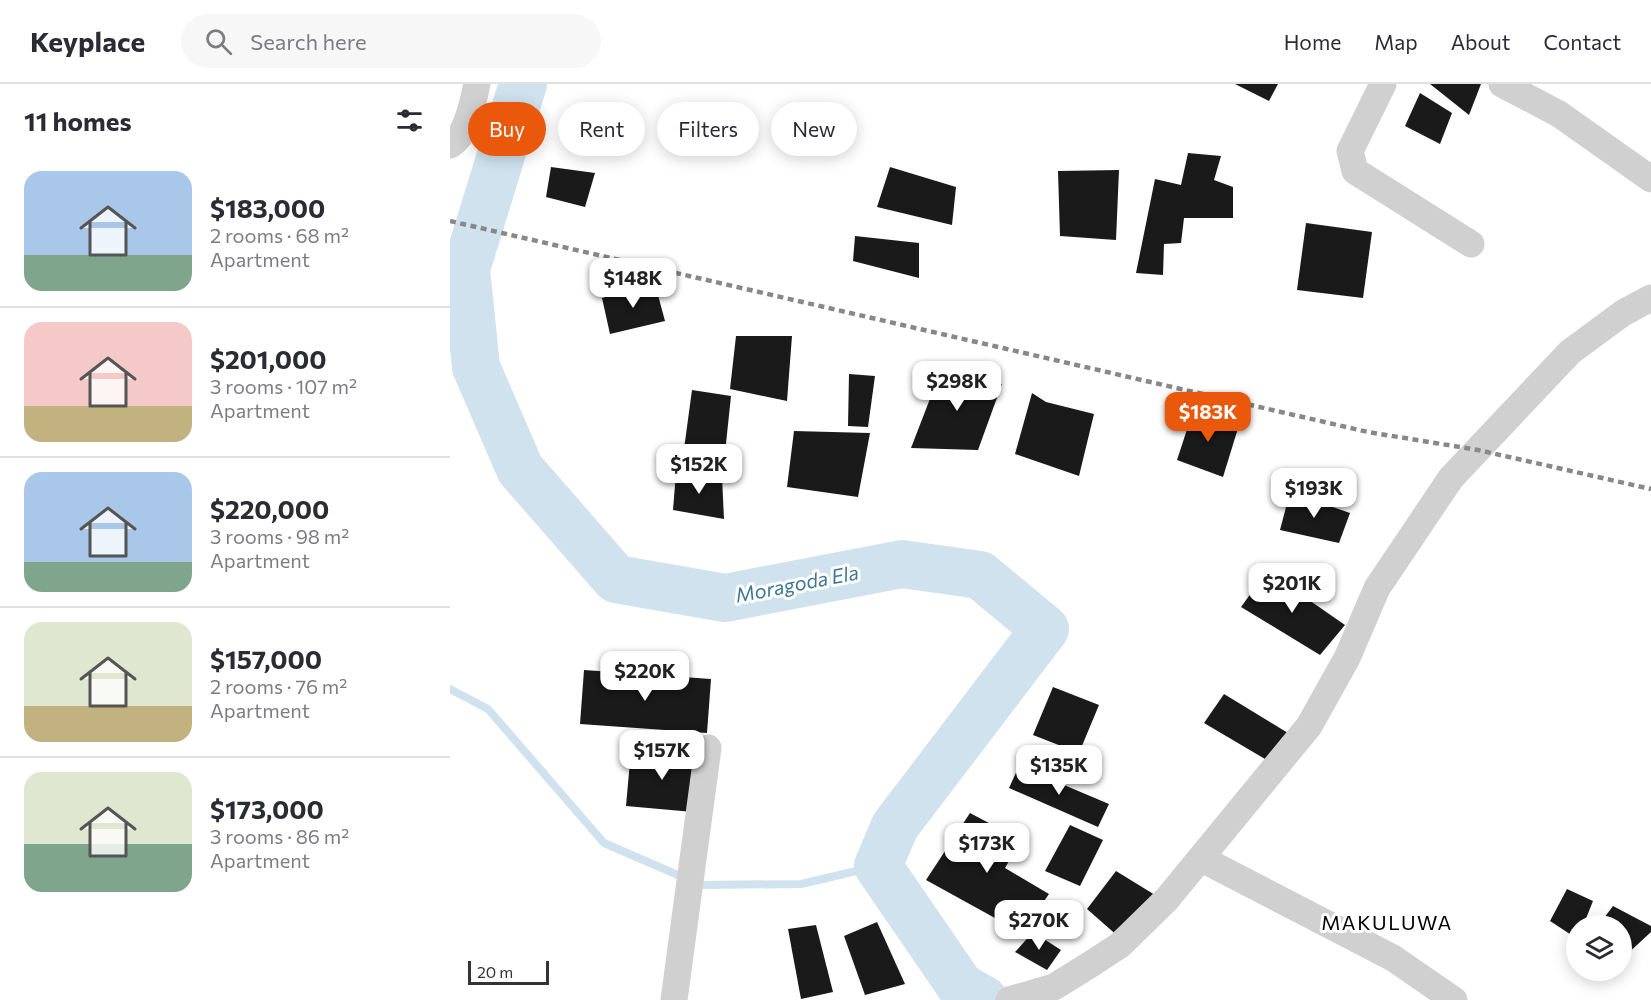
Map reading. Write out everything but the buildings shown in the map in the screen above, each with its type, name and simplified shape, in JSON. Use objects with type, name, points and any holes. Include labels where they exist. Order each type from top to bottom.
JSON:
[{"type":"street","points":[[450,146],[456,142],[472,107],[477,84]]},
{"type":"street","points":[[1383,84],[1350,151],[1355,171],[1472,244]]},
{"type":"street","points":[[1502,84],[1559,114],[1651,179]]},
{"type":"street","points":[[1009,1000],[1054,987],[1120,945],[1167,899],[1309,726],[1347,658],[1377,588],[1451,478],[1570,352],[1623,313],[1651,298]]},
{"type":"street","points":[[674,1000],[708,748]]},
{"type":"street","points":[[1202,859],[1393,958],[1454,1000]]},
{"type":"waterway","name":"Moragoda Ela","points":[[523,84],[466,269],[476,367],[520,469],[616,579],[725,598],[902,564],[980,575],[1045,629],[895,826],[878,866],[961,987],[984,1000]]},
{"type":"waterway","points":[[450,689],[488,709],[604,843],[701,885],[801,884],[878,866]]},
{"type":"railway","points":[[450,221],[1368,432],[1478,450],[1651,489]]},
{"type":"district","name":"MAKULUWA","points":[[1387,923]]}]
